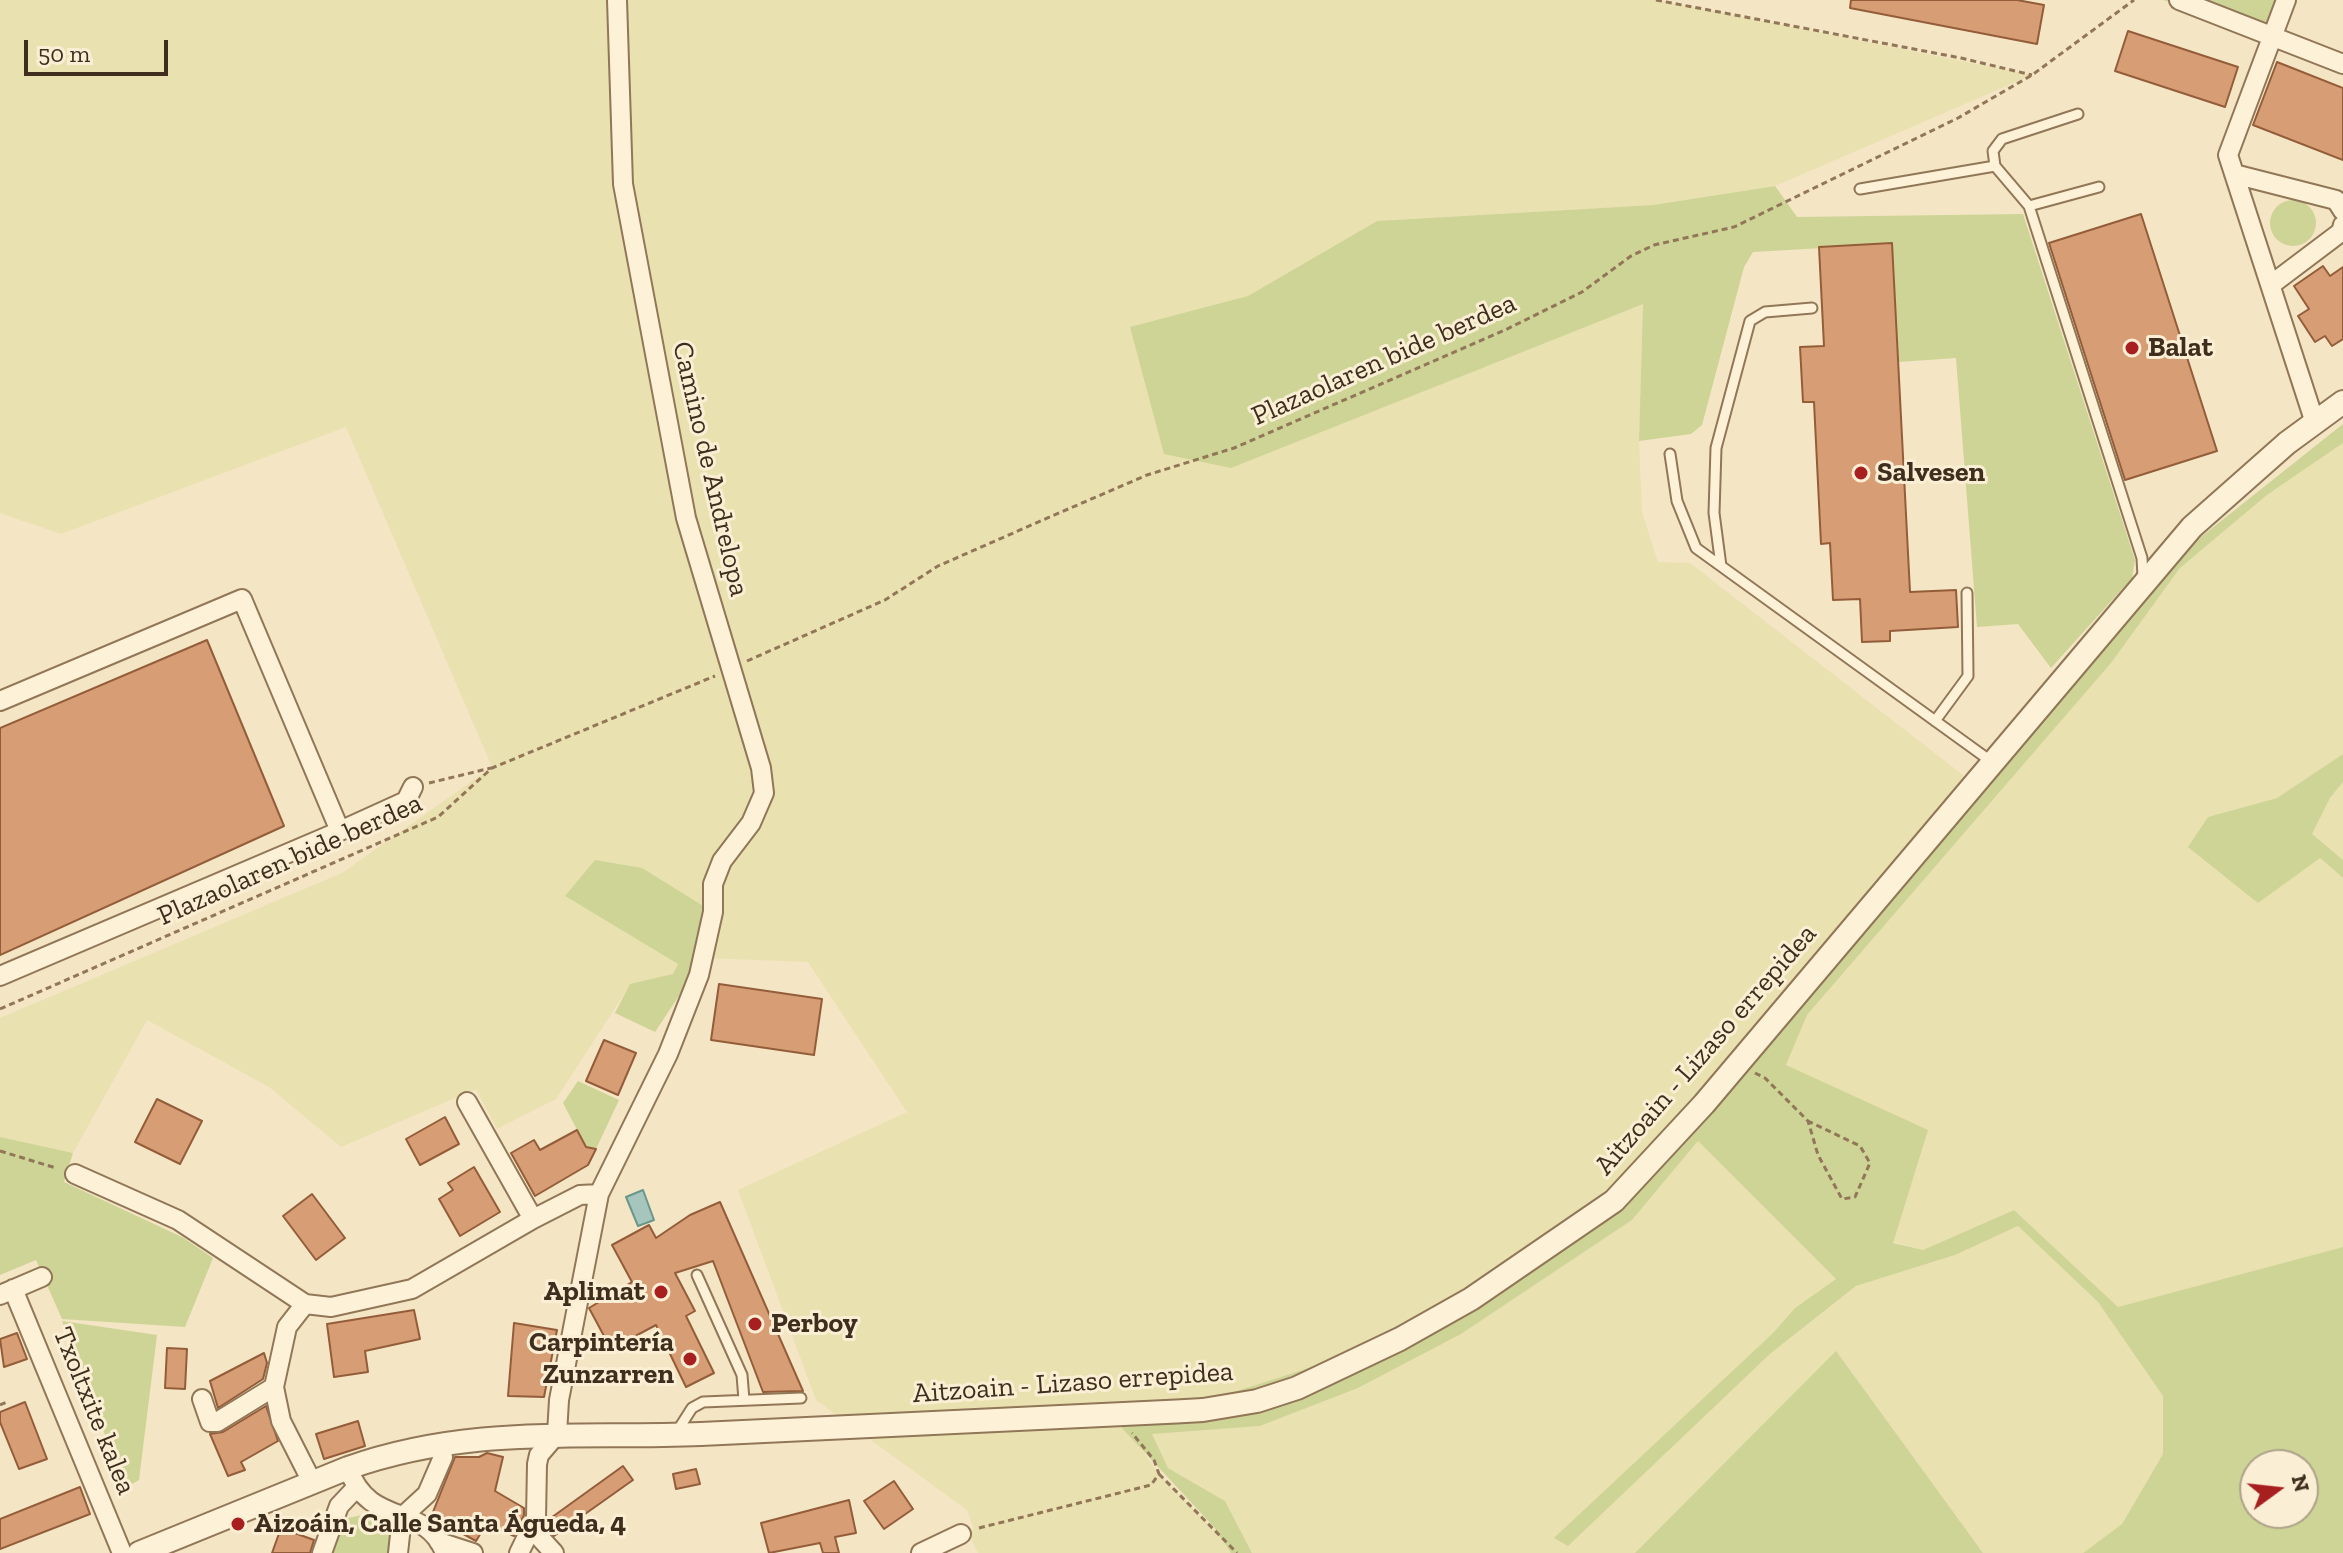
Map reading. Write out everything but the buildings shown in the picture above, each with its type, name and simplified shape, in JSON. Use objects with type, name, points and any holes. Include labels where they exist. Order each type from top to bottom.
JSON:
[{"type":"street","name":"Camino de Andrelopa","points":[[557,1434],[559,1400],[599,1194],[680,1023],[704,958],[713,912],[713,884],[722,861],[751,823],[764,793],[761,768],[686,518],[623,184],[617,0]]},
{"type":"street","points":[[2179,0],[2343,64]]},
{"type":"street","points":[[2286,0],[2228,155],[2315,423]]},
{"type":"street","points":[[2234,174],[2336,200],[2343,211]]},
{"type":"street","points":[[2272,284],[2341,232],[2343,225]]},
{"type":"street","name":"Aitzoain - Lizaso errepidea","points":[[139,1553],[312,1482],[352,1478],[383,1456],[451,1440],[557,1434],[676,1434],[1203,1410],[1257,1401],[1297,1388],[1424,1326],[1471,1299],[1614,1201],[1738,1064],[2192,527],[2343,402]]},
{"type":"street","points":[[0,701],[242,599],[340,831]]},
{"type":"street","points":[[0,976],[406,801],[413,787]]},
{"type":"street","points":[[467,1102],[533,1219]]},
{"type":"street","points":[[75,1174],[178,1220],[305,1304],[331,1307],[412,1289],[580,1195],[599,1194]]},
{"type":"street","name":"Txoltxite kalea","points":[[42,1277],[7,1292],[122,1553]]},
{"type":"street","points":[[305,1304],[287,1327],[274,1387],[281,1421],[312,1482]]},
{"type":"street","points":[[202,1399],[210,1422],[217,1422],[274,1387]]},
{"type":"street","points":[[519,1553],[532,1529],[538,1504],[539,1455],[557,1434]]},
{"type":"street","points":[[398,1553],[402,1517],[427,1494],[443,1457]]},
{"type":"street","points":[[352,1478],[363,1498],[420,1522],[442,1547],[473,1553]]},
{"type":"street","points":[[322,1553],[352,1478]]},
{"type":"street","points":[[532,1529],[554,1553]]},
{"type":"street","points":[[921,1553],[961,1534]]},
{"type":"lane","points":[[2078,114],[2002,139],[1993,151],[1995,166],[2029,206],[2142,558],[2143,583]]},
{"type":"lane","points":[[1860,189],[1995,166]]},
{"type":"lane","points":[[2029,206],[2099,187]]},
{"type":"lane","points":[[1721,566],[1714,513],[1716,448],[1750,321],[1765,312],[1812,308]]},
{"type":"lane","points":[[1670,454],[1677,501],[1696,548],[1992,762]]},
{"type":"lane","points":[[1935,721],[1968,676],[1967,593]]},
{"type":"lane","points":[[697,1275],[742,1375],[744,1400]]},
{"type":"lane","points":[[676,1434],[692,1408],[703,1402],[801,1398]]},
{"type":"path","points":[[1656,0],[1961,58],[2032,75]]},
{"type":"path","name":"Plazaolaren bide berdea","points":[[741,664],[885,600],[938,566],[1037,522],[1147,475],[1234,448],[1505,330],[1582,292],[1631,256],[1654,245],[1734,227],[1958,118],[2032,75],[2134,0]]},
{"type":"path","name":"Plazaolaren bide berdea","points":[[0,1009],[438,817],[492,768],[718,674]]},
{"type":"path","points":[[413,787],[492,768]]},
{"type":"path","points":[[1738,1064],[1765,1078],[1808,1121],[1860,1146],[1870,1163],[1855,1197],[1842,1199],[1818,1155],[1808,1121]]},
{"type":"path","points":[[0,1151],[75,1174]]},
{"type":"path","points":[[0,1405],[9,1401]]},
{"type":"path","points":[[1117,1415],[1154,1460],[1159,1474],[1237,1553]]},
{"type":"path","points":[[961,1534],[1141,1489],[1151,1485],[1159,1474]]},
{"type":"shaded area","points":[[0,0],[1657,0],[2032,75],[1775,186],[1653,205],[1377,221],[1248,296],[1131,328],[1231,468],[1643,303],[1639,441],[1642,512],[1658,562],[1690,563],[1963,775],[1969,790],[1614,1201],[1400,1339],[1203,1410],[1117,1416],[1159,1474],[1237,1553],[978,1553],[967,1531],[974,1529],[967,1510],[816,1400],[738,1190],[907,1112],[808,962],[704,958],[565,896],[678,964],[673,974],[630,985],[556,1099],[497,1129],[476,1089],[341,1147],[269,1087],[147,1020],[73,1153],[0,1137],[0,1018],[342,873],[492,767],[346,427],[61,534],[0,513]]},
{"type":"shaded area","points":[[2343,443],[2343,754],[2277,798],[2208,817],[2320,858],[2343,878],[2343,1247],[2118,1307],[2014,1210],[1923,1250],[1893,1242],[1786,1065],[1807,1015],[2111,663],[2180,568],[2267,495]]},
{"type":"shaded area","points":[[2343,782],[2343,860],[2312,834],[2330,798]]},
{"type":"shaded area","points":[[1698,1141],[1836,1279],[1795,1308],[1773,1333],[1555,1538],[1568,1545],[1771,1353],[1856,1286],[1955,1255],[2018,1226],[2098,1302],[2163,1396],[2163,1454],[2122,1524],[2083,1553],[1983,1553],[1836,1352],[1635,1553],[1252,1553],[1225,1501],[1168,1468],[1151,1433],[1260,1426],[1358,1388],[1461,1334],[1632,1220]]},
{"type":"green space","points":[[2163,0],[2286,0],[2272,35]]},
{"type":"green space","points":[[1775,186],[1797,217],[2023,214],[2135,560],[2132,578],[2051,668],[2018,624],[1977,627],[1956,358],[1898,362],[1892,244],[1753,252],[1744,267],[1702,425],[1691,434],[1639,441],[1643,304],[1231,468],[1164,454],[1130,327],[1248,296],[1377,221],[1653,205]]},
{"type":"green space","points":[[2293,200],[2309,207],[2316,223],[2309,239],[2293,246],[2277,239],[2270,223],[2277,207]]},
{"type":"green space","points":[[2343,424],[2343,443],[2267,495],[2180,568],[2111,663],[1807,1015],[1786,1065],[1928,1130],[1893,1243],[1923,1250],[2014,1210],[2118,1307],[2343,1247],[2343,1553],[2083,1553],[2122,1524],[2163,1454],[2163,1396],[2098,1302],[2018,1226],[1955,1255],[1856,1286],[1771,1353],[1568,1546],[1554,1538],[1773,1333],[1795,1308],[1836,1279],[1698,1141],[1632,1220],[1461,1334],[1358,1388],[1260,1426],[1152,1434],[1168,1468],[1225,1501],[1252,1553],[1231,1553],[1214,1527],[1107,1412],[1159,1407],[1237,1391],[1400,1339],[1537,1255],[1685,1125],[2143,583]]},
{"type":"green space","points":[[2343,754],[2343,782],[2330,798],[2312,834],[2343,860],[2343,878],[2320,858],[2258,903],[2188,847],[2208,817],[2277,798]]},
{"type":"green space","points":[[595,860],[642,868],[713,912],[704,958],[655,1032],[615,1013],[630,984],[673,974],[678,964],[565,896]]},
{"type":"green space","points":[[578,1081],[619,1100],[596,1149],[586,1147],[563,1103]]},
{"type":"green space","points":[[0,1137],[73,1153],[64,1182],[182,1237],[213,1258],[185,1327],[62,1319],[36,1260],[0,1275]]},
{"type":"green space","points":[[62,1321],[157,1335],[139,1480],[125,1488]]},
{"type":"green space","points":[[1836,1351],[1983,1553],[1635,1553]]},
{"type":"green space","points":[[366,1514],[387,1528],[391,1539],[390,1553],[330,1553],[348,1518]]},
{"type":"water","points":[[643,1190],[654,1220],[638,1226],[626,1197]]},
{"type":"place","name":"Balat","points":[[2132,348]]},
{"type":"place","name":"Salvesen","points":[[1861,473]]},
{"type":"place","name":"Aplimat","points":[[661,1292]]},
{"type":"place","name":"Perboy","points":[[755,1324]]},
{"type":"place","name":"Carpintería Zunzarren","points":[[690,1359]]},
{"type":"place","name":"Aizoáin, Calle Santa Águeda, 4","points":[[238,1524]]}]
